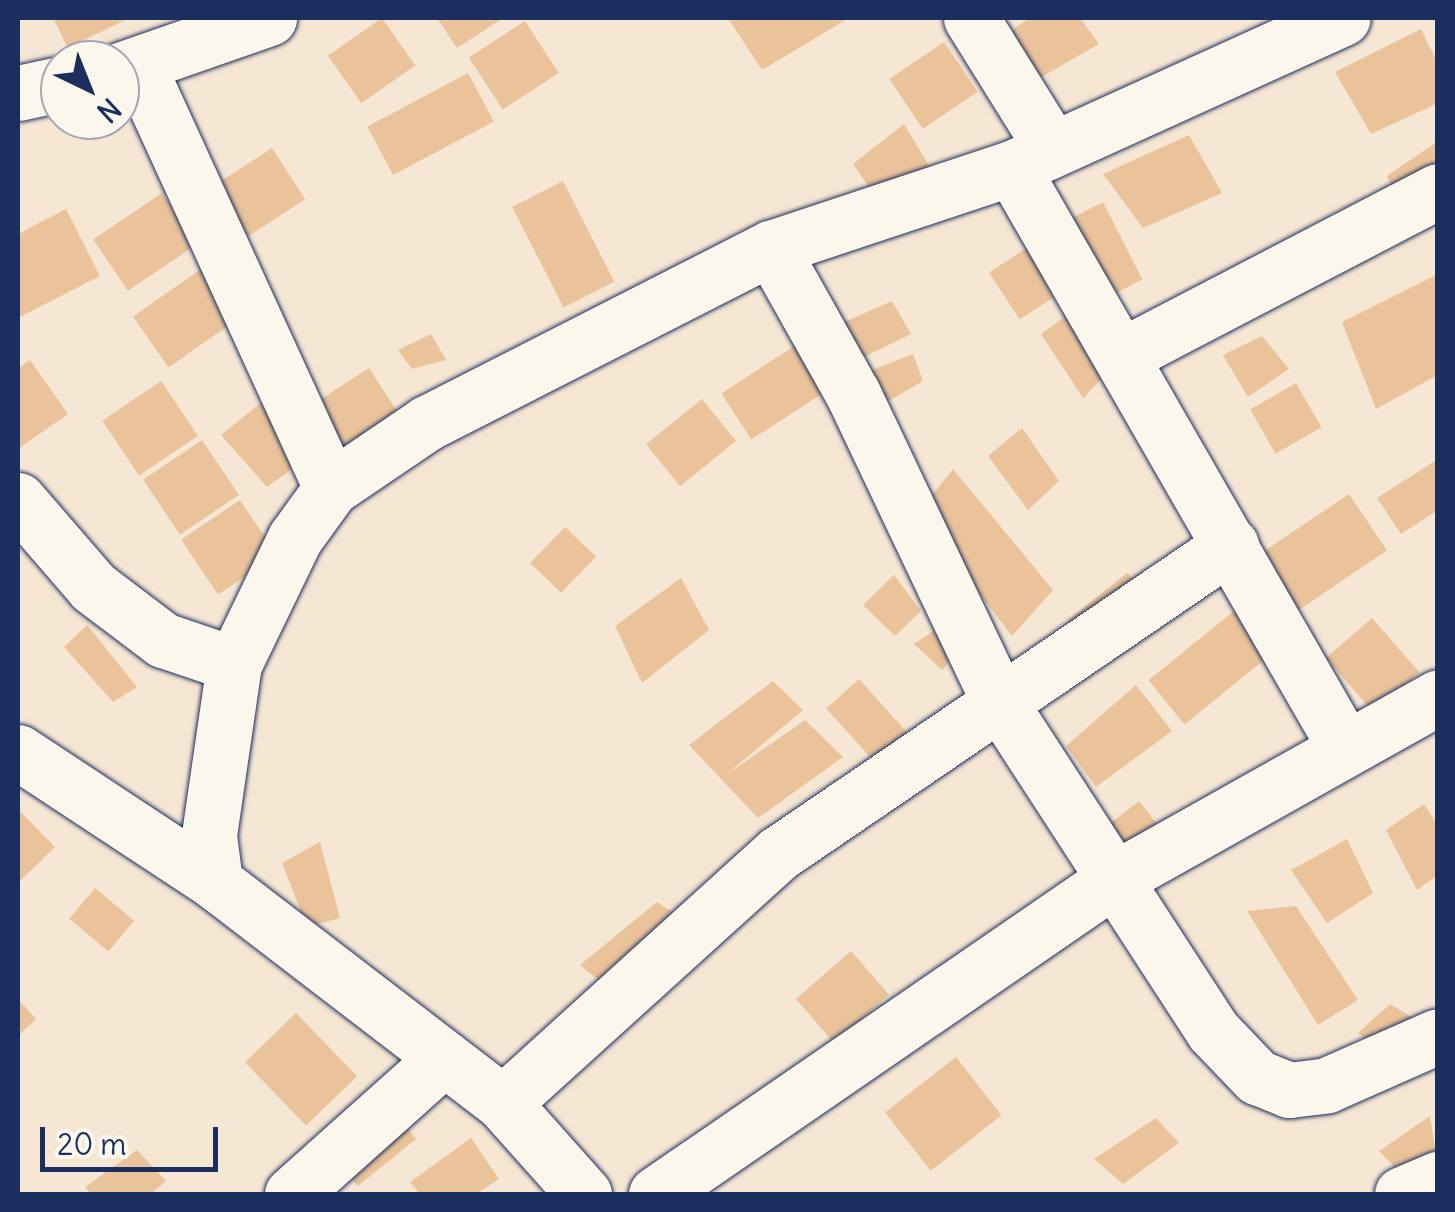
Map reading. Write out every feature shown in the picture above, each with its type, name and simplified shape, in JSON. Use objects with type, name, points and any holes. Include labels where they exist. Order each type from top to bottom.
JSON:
[{"type":"street","points":[[140,64],[269,18]]},
{"type":"street","points":[[971,18],[1121,356],[1345,747]]},
{"type":"street","points":[[215,882],[209,835],[234,664],[294,538],[331,488],[428,423],[771,248],[1032,158],[1343,18]]},
{"type":"street","points":[[140,91],[331,488]]},
{"type":"street","points":[[1121,356],[1438,191]]},
{"type":"street","points":[[771,248],[852,394],[1000,703],[1213,1031],[1256,1078],[1289,1090],[1326,1084],[1438,1036]]},
{"type":"street","points":[[18,500],[94,588],[163,640],[234,664]]},
{"type":"street","points":[[503,1103],[779,853],[1232,545]]},
{"type":"street","points":[[656,1194],[1116,878],[1438,697]]},
{"type":"street","points":[[18,752],[215,882],[503,1103],[584,1194]]},
{"type":"street","points":[[292,1194],[444,1058]]},
{"type":"street","points":[[1402,1194],[1438,1179]]},
{"type":"building","points":[[53,18],[129,18],[84,40],[64,40]]},
{"type":"building","points":[[382,18],[415,66],[361,103],[328,56]]},
{"type":"building","points":[[437,18],[503,18],[457,48]]},
{"type":"building","points":[[728,18],[849,18],[762,70]]},
{"type":"building","points":[[1030,18],[1080,18],[1099,44],[1033,82],[1003,36]]},
{"type":"building","points":[[525,21],[559,73],[503,109],[469,57]]},
{"type":"building","points":[[1421,29],[1438,64],[1438,103],[1371,134],[1335,72]]},
{"type":"building","points":[[944,42],[978,92],[923,129],[889,79]]},
{"type":"building","points":[[468,73],[494,122],[393,175],[367,127]]},
{"type":"building","points":[[904,124],[933,172],[881,205],[853,164]]},
{"type":"building","points":[[1189,135],[1222,193],[1143,228],[1103,174]]},
{"type":"building","points":[[1438,141],[1438,177],[1398,200],[1387,176]]},
{"type":"building","points":[[272,148],[305,199],[248,236],[215,185]]},
{"type":"building","points":[[563,181],[614,282],[564,308],[512,207]]},
{"type":"building","points":[[162,193],[197,244],[128,291],[93,239]]},
{"type":"building","points":[[1103,202],[1142,280],[1099,302],[1059,224]]},
{"type":"building","points":[[66,209],[100,276],[18,318],[18,234]]},
{"type":"building","points":[[1036,242],[1066,289],[1020,319],[989,272]]},
{"type":"building","points":[[201,269],[237,320],[169,367],[133,317]]},
{"type":"building","points":[[1438,274],[1438,375],[1376,409],[1342,322]]},
{"type":"building","points":[[892,301],[911,334],[858,360],[835,326]]},
{"type":"building","points":[[1077,308],[1111,369],[1083,398],[1041,334]]},
{"type":"building","points":[[431,334],[446,360],[412,369],[398,350]]},
{"type":"building","points":[[1262,336],[1289,369],[1248,397],[1223,355]]},
{"type":"building","points":[[796,345],[826,391],[751,440],[721,393]]},
{"type":"building","points":[[913,354],[923,381],[882,405],[867,372]]},
{"type":"building","points":[[30,360],[68,414],[18,449],[18,368]]},
{"type":"building","points":[[369,368],[402,419],[346,456],[313,404]]},
{"type":"building","points":[[161,381],[198,436],[139,475],[102,421]]},
{"type":"building","points":[[1296,383],[1322,427],[1276,454],[1250,410]]},
{"type":"building","points":[[702,399],[736,441],[680,486],[646,444]]},
{"type":"building","points":[[262,402],[299,464],[267,487],[221,435]]},
{"type":"building","points":[[1022,428],[1059,481],[1028,510],[988,456]]},
{"type":"building","points":[[202,440],[239,495],[180,534],[143,480]]},
{"type":"building","points":[[1438,459],[1438,510],[1401,534],[1377,498]]},
{"type":"building","points":[[953,469],[1053,590],[1012,636],[918,513]]},
{"type":"building","points":[[1349,494],[1387,550],[1295,612],[1257,556]]},
{"type":"building","points":[[240,500],[277,555],[218,594],[181,540]]},
{"type":"building","points":[[565,527],[596,557],[561,593],[530,563]]},
{"type":"building","points":[[1127,573],[1145,589],[1081,637],[1068,620]]},
{"type":"building","points":[[894,575],[921,611],[895,636],[863,605]]},
{"type":"building","points":[[681,578],[709,630],[642,683],[615,626]]},
{"type":"building","points":[[1234,611],[1270,655],[1184,725],[1149,680]]},
{"type":"building","points":[[1372,618],[1419,672],[1373,712],[1326,658]]},
{"type":"building","points":[[87,625],[137,687],[113,702],[64,647]]},
{"type":"building","points":[[933,631],[956,653],[942,670],[914,644]]},
{"type":"building","points":[[859,679],[912,738],[879,767],[826,708]]},
{"type":"building","points":[[773,681],[803,710],[726,775],[805,720],[843,757],[758,818],[689,745]]},
{"type":"building","points":[[1136,685],[1172,731],[1096,787],[1066,746]]},
{"type":"building","points":[[1139,801],[1164,833],[1119,869],[1093,837]]},
{"type":"building","points":[[1424,804],[1438,826],[1438,875],[1417,890],[1386,830]]},
{"type":"building","points":[[18,809],[55,847],[18,883]]},
{"type":"building","points":[[1347,839],[1373,893],[1327,923],[1291,870]]},
{"type":"building","points":[[320,842],[340,918],[307,927],[282,863]]},
{"type":"building","points":[[95,888],[134,921],[108,951],[69,919]]},
{"type":"building","points":[[657,902],[680,917],[607,987],[580,965]]},
{"type":"building","points":[[1296,906],[1358,1000],[1318,1025],[1247,911]]},
{"type":"building","points":[[851,951],[889,995],[834,1043],[796,999]]},
{"type":"building","points":[[18,999],[36,1019],[18,1036]]},
{"type":"building","points":[[1390,1004],[1425,1025],[1379,1050],[1358,1033]]},
{"type":"building","points":[[296,1013],[357,1076],[306,1126],[245,1062]]},
{"type":"building","points":[[956,1057],[1002,1115],[931,1171],[885,1112]]},
{"type":"building","points":[[1430,1116],[1438,1166],[1409,1182],[1379,1151]]},
{"type":"building","points":[[399,1118],[416,1139],[358,1186],[341,1165]]},
{"type":"building","points":[[1156,1118],[1179,1143],[1123,1184],[1094,1159]]},
{"type":"building","points":[[471,1138],[499,1179],[476,1194],[420,1194],[410,1182]]},
{"type":"building","points":[[137,1150],[166,1181],[151,1194],[91,1194],[85,1187]]}]
